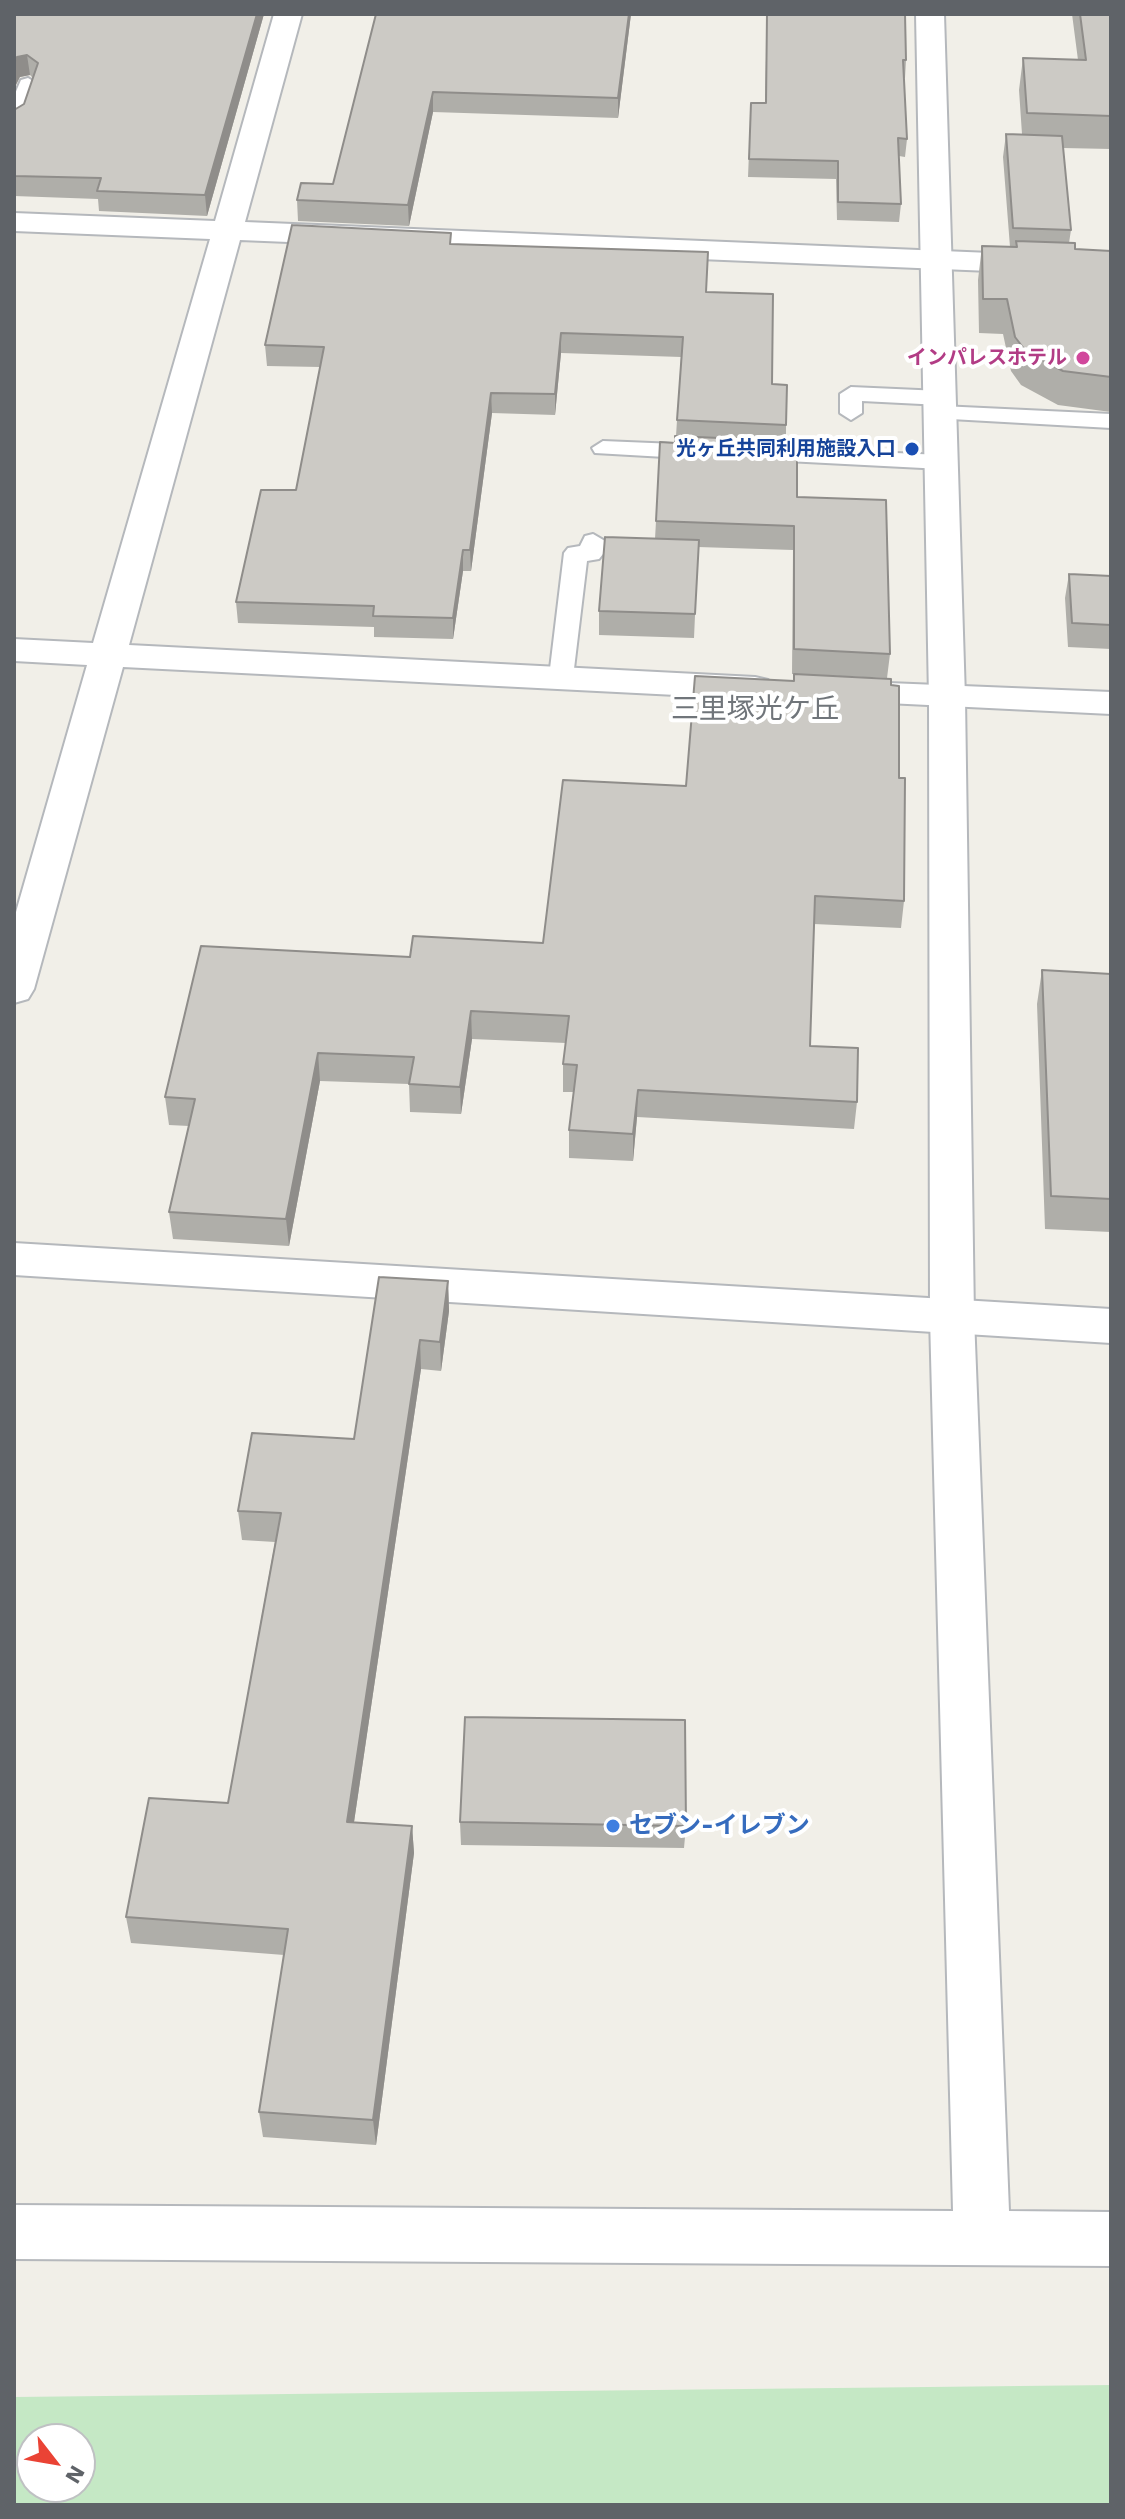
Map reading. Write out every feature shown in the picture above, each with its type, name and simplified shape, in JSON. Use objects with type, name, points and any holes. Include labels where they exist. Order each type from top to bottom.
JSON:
[{"type":"street","points":[[14,989],[288,14]]},
{"type":"street","points":[[930,14],[947,698],[952,1317],[982,2238]]},
{"type":"street","points":[[14,222],[1111,267]]},
{"type":"street","points":[[14,650],[947,698],[1111,703]]},
{"type":"street","points":[[14,1259],[1111,1326]]},
{"type":"street","points":[[14,2232],[1111,2239]]},
{"type":"lane","points":[[14,123],[28,84]]},
{"type":"lane","points":[[851,413],[851,394],[1111,421]]},
{"type":"lane","points":[[603,448],[942,462]]},
{"type":"lane","points":[[561,677],[576,553],[591,554],[593,541]]},
{"type":"green space","points":[[1111,2385],[1111,2505],[14,2505],[14,2397]]},
{"type":"building","points":[[14,14],[257,14],[205,195],[97,191],[101,178],[14,176],[14,110],[24,104],[38,63],[27,55],[17,57],[14,64]]},
{"type":"building","points":[[376,14],[629,14],[618,98],[433,92],[408,205],[297,200],[301,183],[333,184]]},
{"type":"building","points":[[767,14],[905,14],[906,60],[903,60],[907,139],[898,138],[901,204],[838,202],[838,161],[749,159],[751,103],[766,103]]},
{"type":"building","points":[[1080,14],[1111,14],[1111,116],[1027,113],[1023,58],[1086,60]]},
{"type":"building","points":[[1006,134],[1062,136],[1071,230],[1013,228]]},
{"type":"building","points":[[292,225],[451,233],[450,244],[708,252],[706,292],[773,294],[772,384],[787,385],[786,425],[677,420],[683,337],[561,333],[555,394],[491,393],[470,550],[463,550],[453,618],[373,616],[374,606],[236,602],[261,490],[296,490],[324,347],[265,345]]},
{"type":"building","points":[[1016,241],[1075,243],[1075,249],[1111,251],[1111,377],[1063,371],[1025,350],[1015,337],[1007,299],[983,299],[982,246],[1017,247]]},
{"type":"building","points":[[675,436],[786,441],[786,449],[797,449],[797,497],[886,500],[890,654],[794,649],[794,526],[656,521],[660,442],[675,443]]},
{"type":"building","points":[[605,537],[699,540],[695,614],[599,611]]},
{"type":"building","points":[[1069,574],[1111,576],[1111,625],[1072,623]]},
{"type":"building","points":[[794,674],[891,679],[891,685],[899,686],[899,778],[905,778],[904,901],[815,896],[810,1046],[858,1048],[857,1102],[638,1090],[633,1134],[569,1130],[577,1065],[563,1064],[569,1016],[471,1011],[460,1087],[409,1084],[414,1057],[318,1053],[286,1219],[169,1212],[195,1099],[165,1097],[201,946],[410,957],[413,936],[543,943],[563,780],[686,786],[695,676],[794,681]]},
{"type":"building","points":[[1042,970],[1111,974],[1111,1199],[1051,1196]]},
{"type":"building","points":[[379,1277],[448,1281],[440,1342],[420,1340],[347,1822],[412,1826],[373,2120],[259,2112],[288,1929],[126,1917],[149,1798],[228,1803],[281,1513],[238,1511],[252,1433],[354,1439]]},
{"type":"building","points":[[465,1717],[685,1720],[686,1826],[460,1822]]},
{"type":"place","name":"インパレスホテル","points":[[1083,358]]},
{"type":"place","name":"光ヶ丘共同利用施設入口","points":[[912,449]]},
{"type":"place","name":"セブン-イレブン","points":[[613,1826]]},
{"type":"district","name":"三里塚光ケ丘","points":[[755,710]]}]
